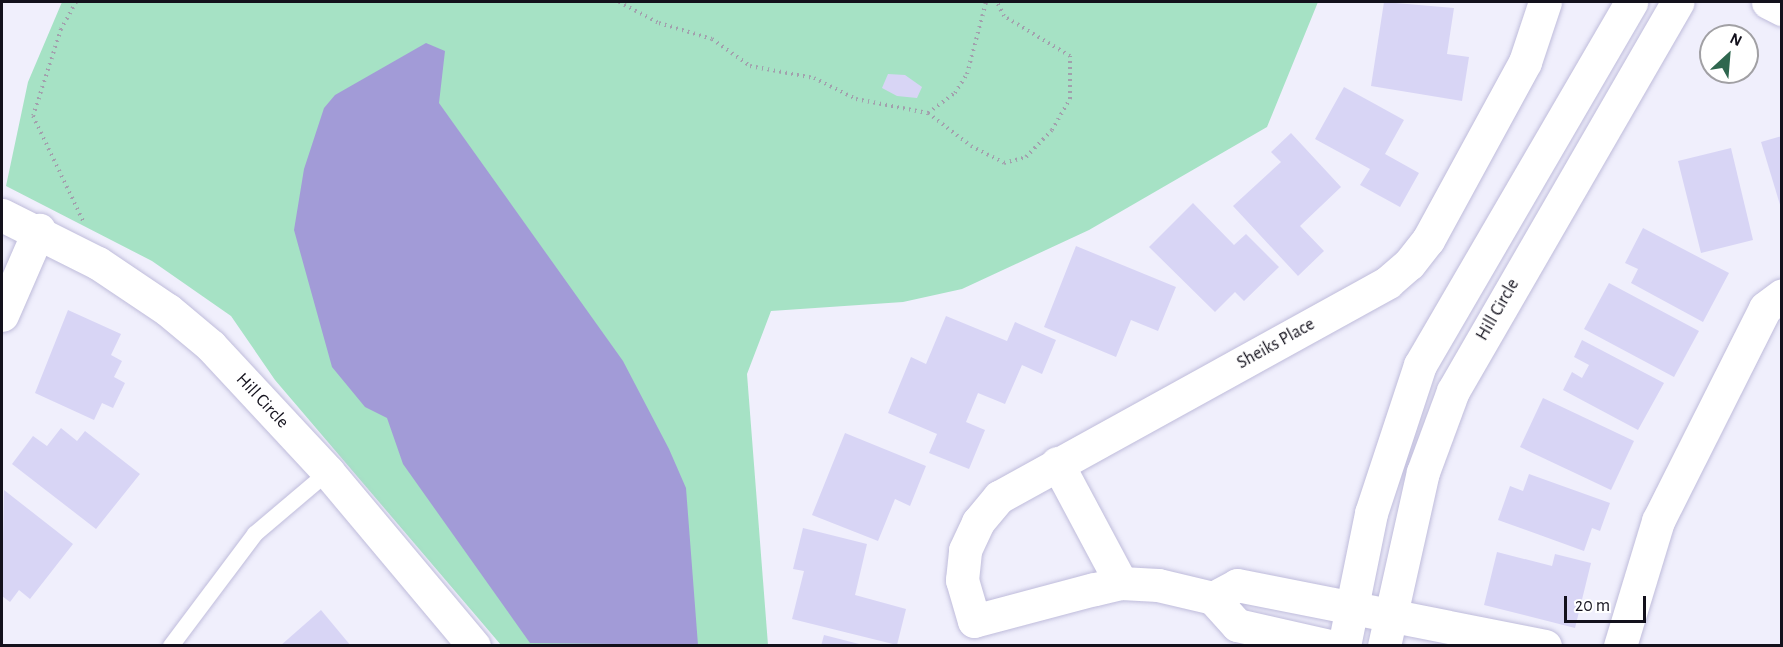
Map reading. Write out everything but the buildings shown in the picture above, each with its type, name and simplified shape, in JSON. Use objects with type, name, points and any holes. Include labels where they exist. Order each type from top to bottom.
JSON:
[{"type":"street","name":"Sheiks Place","points":[[1213,598],[1158,585],[1121,584],[977,633],[962,580],[965,550],[978,522],[999,497],[1368,293],[1409,264],[1428,240],[1525,62],[1545,2]]},
{"type":"street","points":[[1344,645],[1371,513],[1420,365],[1631,2]]},
{"type":"street","name":"Hill Circle","points":[[1384,645],[1423,471],[1453,391],[1678,2]]},
{"type":"street","points":[[1768,2],[1782,9]]},
{"type":"street","name":"Hill Circle","points":[[2,215],[39,230],[98,263],[168,310],[211,346],[328,472],[474,645]]},
{"type":"street","points":[[2,315],[39,230]]},
{"type":"street","points":[[1620,645],[1658,522],[1765,308],[1782,295]]},
{"type":"street","points":[[1057,463],[1121,584]]},
{"type":"street","points":[[1330,645],[1237,625],[1213,598],[1237,585],[1545,645]]},
{"type":"lane","points":[[171,645],[255,534],[328,472]]},
{"type":"path","points":[[76,2],[61,29],[33,116],[98,263]]},
{"type":"path","points":[[619,2],[659,23],[712,39],[750,66],[814,78],[856,99],[928,113],[971,147],[1004,163],[1026,157],[1052,130],[1070,99],[1070,56],[1004,16],[997,2]]},
{"type":"path","points":[[928,113],[955,93],[967,74],[986,2]]},
{"type":"green space","points":[[62,2],[1318,2],[1267,127],[1089,230],[962,289],[903,302],[771,311],[747,374],[768,645],[501,645],[275,380],[231,316],[152,261],[6,186],[28,82]]},
{"type":"shaded area","points":[[426,43],[445,51],[439,103],[623,361],[669,449],[686,488],[698,645],[530,643],[403,464],[387,418],[365,407],[332,367],[294,230],[304,169],[324,108],[335,95]]}]
